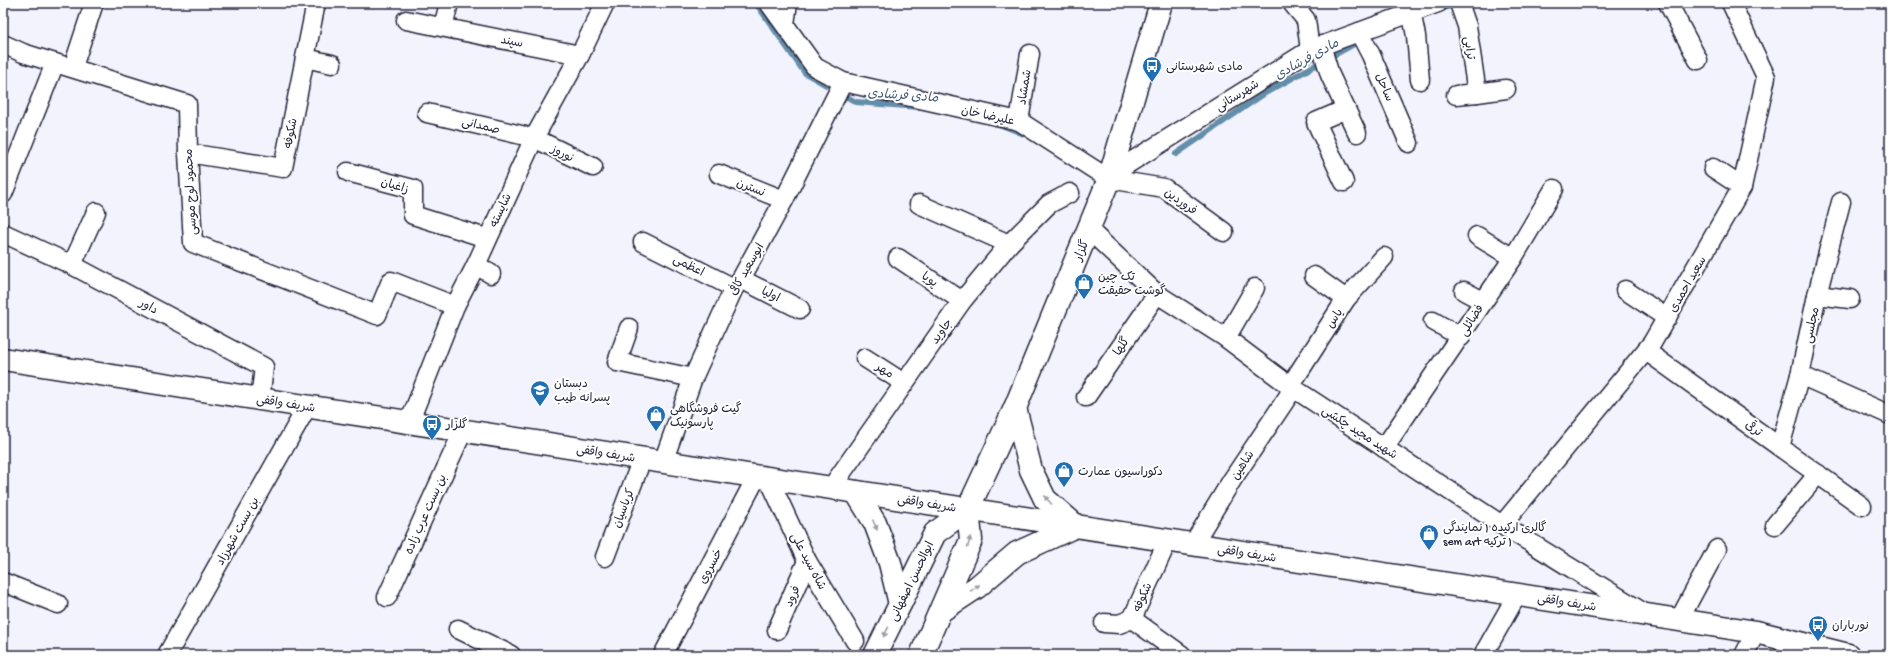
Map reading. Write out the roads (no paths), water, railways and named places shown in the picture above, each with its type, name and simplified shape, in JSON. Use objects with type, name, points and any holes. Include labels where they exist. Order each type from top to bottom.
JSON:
[{"type":"main road","name":"گلزار","points":[[968,510],[1015,408],[1110,177],[1161,3]]},
{"type":"main road","name":"شریف واقفی","points":[[3,359],[968,510],[1646,614],[1756,632],[1848,655]]},
{"type":"main road","points":[[942,610],[977,587],[1017,553],[1076,526],[1045,499],[1031,470],[1015,408]]},
{"type":"main road","points":[[856,492],[877,530],[890,563],[900,604]]},
{"type":"main road","points":[[921,655],[942,610],[971,540],[968,510]]},
{"type":"main road","name":"ابوالحسن اصفهانی","points":[[875,655],[935,533],[968,510]]},
{"type":"street","points":[[73,67],[94,3]]},
{"type":"street","name":"شکوفه","points":[[188,153],[283,168],[316,3]]},
{"type":"street","points":[[444,27],[449,3]]},
{"type":"street","name":"شایسته","points":[[409,423],[455,306],[483,269],[486,238],[534,138],[580,55],[605,3]]},
{"type":"street","name":"علیرضا خان","points":[[769,3],[815,67],[843,82],[1019,121],[1110,177]]},
{"type":"street","points":[[785,24],[788,3]]},
{"type":"street","points":[[1292,3],[1306,20],[1316,47],[1357,133]]},
{"type":"street","name":"شهرستانی","points":[[1110,177],[1316,47],[1359,32],[1411,11],[1438,3]]},
{"type":"street","name":"ترابی","points":[[1459,3],[1467,26],[1477,93]]},
{"type":"street","points":[[1668,3],[1698,60]]},
{"type":"street","name":"سعید احمدی","points":[[1502,526],[1646,351],[1667,318],[1742,187],[1766,77],[1731,3]]},
{"type":"street","points":[[1411,11],[1416,36],[1420,80]]},
{"type":"street","name":"سپند","points":[[406,20],[580,55]]},
{"type":"street","name":"ساحل","points":[[1359,32],[1371,55],[1409,143]]},
{"type":"street","name":"محمود لوح موسی","points":[[3,44],[23,53],[73,67],[188,104],[188,153],[193,243],[377,315],[391,281],[455,306]]},
{"type":"street","name":"شمشاد","points":[[1019,121],[1030,54]]},
{"type":"street","points":[[304,58],[332,64]]},
{"type":"street","points":[[3,194],[55,63]]},
{"type":"street","name":"ابوسعید کافی","points":[[652,460],[738,283],[784,200],[843,82]]},
{"type":"street","points":[[1456,95],[1506,89]]},
{"type":"street","points":[[1344,182],[1316,122],[1346,109]]},
{"type":"street","name":"صمدانی","points":[[427,113],[534,138]]},
{"type":"street","name":"نوروز","points":[[534,138],[593,168]]},
{"type":"street","points":[[1713,168],[1742,187]]},
{"type":"street","name":"زاغیان","points":[[348,172],[414,190],[413,215],[486,238]]},
{"type":"street","name":"نسترن","points":[[719,174],[784,200]]},
{"type":"street","name":"فروردین","points":[[1110,177],[1164,188],[1224,232]]},
{"type":"street","name":"فضائلی","points":[[1384,448],[1461,337],[1483,301],[1513,258],[1554,189]]},
{"type":"street","name":"جاوید","points":[[831,488],[962,301],[1009,244],[1049,204],[1070,193]]},
{"type":"street","name":"مجلسی","points":[[1780,447],[1800,375],[1817,295],[1841,202]]},
{"type":"street","points":[[919,204],[1009,244]]},
{"type":"street","points":[[72,265],[96,212]]},
{"type":"street","name":"شهید مجید چکشی","points":[[1089,230],[1157,294],[1226,338],[1290,386],[1502,526],[1646,614]]},
{"type":"street","name":"داور","points":[[3,232],[72,265],[264,367],[260,399]]},
{"type":"street","points":[[1477,236],[1513,258]]},
{"type":"street","name":"اعظمی","points":[[643,242],[738,283]]},
{"type":"street","name":"یاس","points":[[1290,386],[1346,299],[1384,256]]},
{"type":"street","name":"پویا","points":[[898,258],[962,301]]},
{"type":"street","points":[[1314,276],[1346,299]]},
{"type":"street","name":"اولیا","points":[[738,283],[800,309]]},
{"type":"street","points":[[1226,338],[1255,288]]},
{"type":"street","points":[[1625,290],[1667,318]]},
{"type":"street","points":[[1464,291],[1483,301]]},
{"type":"street","name":"گلها","points":[[1086,397],[1157,294]]},
{"type":"street","points":[[1817,295],[1850,300]]},
{"type":"street","points":[[1433,321],[1461,337]]},
{"type":"street","points":[[629,328],[617,362],[693,378]]},
{"type":"street","name":"ترقی","points":[[1646,351],[1862,506]]},
{"type":"street","name":"مهر","points":[[865,358],[904,383]]},
{"type":"street","points":[[1800,375],[1890,415]]},
{"type":"street","name":"شاهین","points":[[1193,544],[1232,480],[1289,395],[1290,386]]},
{"type":"street","name":"بن بست شهرزاد","points":[[174,653],[307,407]]},
{"type":"street","name":"بن بست عرب زاده","points":[[387,597],[463,431]]},
{"type":"street","name":"کرباسیان","points":[[605,557],[652,460]]},
{"type":"street","points":[[1775,525],[1818,474]]},
{"type":"street","name":"شاه سید علی","points":[[763,478],[807,561],[855,642]]},
{"type":"street","name":"خسروی","points":[[663,655],[763,478]]},
{"type":"street","name":"شکوفه","points":[[1168,540],[1132,619],[1182,655]]},
{"type":"street","points":[[1679,620],[1717,549]]},
{"type":"street","name":"فرود","points":[[777,630],[807,561]]},
{"type":"street","points":[[3,582],[58,604]]},
{"type":"street","points":[[1483,655],[1517,595]]},
{"type":"street","points":[[1104,623],[1119,624],[1132,619]]},
{"type":"street","points":[[458,629],[512,655]]},
{"type":"street","points":[[1744,655],[1756,632]]},
{"type":"waterway","name":"مادی فرشادی","points":[[756,3],[805,73],[856,102],[918,107]]},
{"type":"waterway","name":"مادی فرشادی","points":[[1439,10],[1458,3]]},
{"type":"waterway","name":"مادی فرشادی","points":[[1176,154],[1265,93],[1361,40]]},
{"type":"waterway","name":"مادی فرشادی","points":[[1004,126],[1024,134]]},
{"type":"place","name":"مادی شهرستانی","points":[[1152,83]]},
{"type":"place","name":"تک چین گوشت حقیقت","points":[[1084,300]]},
{"type":"place","name":"دبستان پسرانه طیب","points":[[540,407]]},
{"type":"place","name":"گیت فروشگاهی پارسونیک","points":[[656,432]]},
{"type":"place","name":"گلزار","points":[[432,441]]},
{"type":"place","name":"دکوراسیون عمارت","points":[[1064,488]]},
{"type":"place","name":"گالری ارکیده ( نمایندگی sem art ترکیه )","points":[[1429,551]]},
{"type":"place","name":"نورباران","points":[[1818,642]]}]
